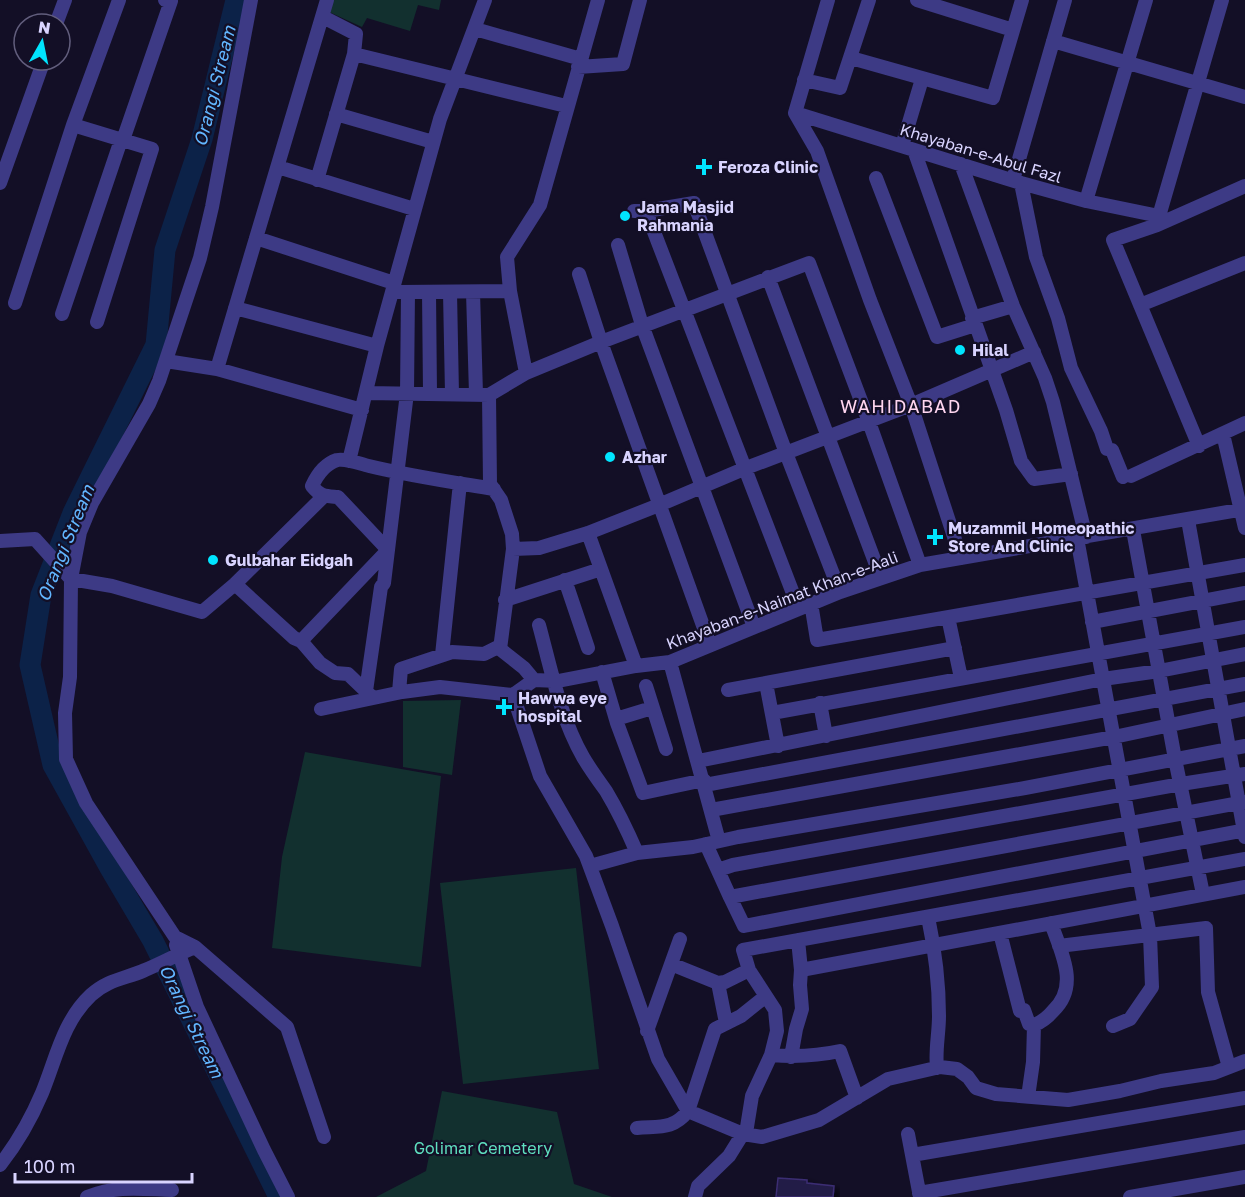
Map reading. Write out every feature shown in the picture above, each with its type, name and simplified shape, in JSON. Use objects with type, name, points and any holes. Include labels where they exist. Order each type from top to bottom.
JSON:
[{"type":"street","points":[[15,303],[73,125],[119,0]]},
{"type":"street","points":[[62,314],[171,1],[165,0]]},
{"type":"street","points":[[251,0],[212,207],[200,258],[166,361],[148,404],[92,503],[80,532],[71,579],[70,677],[65,713],[66,759],[86,803],[176,937],[178,954],[197,1007],[288,1197]]},
{"type":"street","points":[[217,369],[327,0]]},
{"type":"street","points":[[349,461],[377,346],[433,142],[485,0]]},
{"type":"street","points":[[526,374],[510,291],[507,257],[540,205],[566,106],[598,0]]},
{"type":"street","points":[[475,29],[579,63],[623,64],[640,0]]},
{"type":"street","points":[[828,0],[795,113],[817,151],[870,300],[911,405],[961,558]]},
{"type":"street","points":[[804,80],[840,88],[870,0]]},
{"type":"street","points":[[917,0],[1013,30]]},
{"type":"street","points":[[850,58],[993,98],[1022,0]]},
{"type":"street","points":[[1065,0],[1017,182],[1036,257],[1058,318],[1071,368],[1101,431],[1107,449],[1112,450],[1127,476],[1199,446],[1245,423]]},
{"type":"street","points":[[1086,201],[1146,0]]},
{"type":"street","points":[[1158,221],[1222,0]]},
{"type":"street","points":[[316,180],[354,54],[356,34],[323,17]]},
{"type":"street","points":[[1053,41],[1245,97]]},
{"type":"street","points":[[354,54],[566,106]]},
{"type":"street","points":[[0,183],[40,72]]},
{"type":"street","points":[[922,79],[908,148],[1006,410],[1021,461],[1034,479],[1071,474]]},
{"type":"street","name":"Khayaban-e-Abul Fazl","points":[[795,113],[1017,182],[1158,221]]},
{"type":"street","points":[[336,114],[433,142]]},
{"type":"street","points":[[73,125],[152,149],[97,322]]},
{"type":"street","points":[[961,164],[1013,306],[1053,402],[1071,474],[1082,538],[1087,593],[1150,935],[1152,987],[1130,1018],[1113,1026]]},
{"type":"street","points":[[278,167],[414,209]]},
{"type":"street","points":[[876,178],[937,337],[1013,306]]},
{"type":"street","points":[[1199,446],[1113,240],[1245,186]]},
{"type":"street","points":[[840,592],[694,203],[640,211],[684,309],[817,640],[1245,565]]},
{"type":"street","points":[[256,237],[408,292],[510,291]]},
{"type":"street","points":[[618,245],[642,325],[754,627]]},
{"type":"street","points":[[1140,305],[1245,262]]},
{"type":"street","points":[[367,393],[482,394],[642,325],[809,263],[920,565]]},
{"type":"street","points":[[579,274],[601,342],[710,645]]},
{"type":"street","points":[[768,277],[881,578]]},
{"type":"street","points":[[370,695],[381,587],[384,583],[407,393],[408,292]]},
{"type":"street","points":[[429,292],[430,393]]},
{"type":"street","points":[[450,292],[452,394]]},
{"type":"street","points":[[321,709],[370,695],[440,687],[513,695],[534,680],[524,668],[500,649],[513,549],[512,534],[501,500],[490,484],[472,292]]},
{"type":"street","points":[[235,308],[377,346]]},
{"type":"street","points":[[513,549],[539,548],[588,533],[746,468],[911,405],[1034,352]]},
{"type":"street","points":[[166,361],[217,369],[362,410]]},
{"type":"street","points":[[1223,434],[1238,467],[1245,528]]},
{"type":"street","points":[[323,497],[312,486],[318,473],[338,460],[396,473],[494,489]]},
{"type":"street","points":[[442,655],[460,483]]},
{"type":"street","points":[[0,541],[35,539],[71,579],[112,586],[202,612],[235,584],[323,497],[338,497],[388,550]]},
{"type":"street","name":"Khayaban-e-Naimat Khan-e-Aali","points":[[534,680],[554,680],[670,662],[840,592],[920,565],[1243,510]]},
{"type":"street","points":[[670,662],[711,810],[713,843],[718,870],[744,926],[1135,852],[1192,839],[1245,833],[1240,775],[1230,749],[1188,520]]},
{"type":"street","points":[[1133,530],[1175,759],[1203,894]]},
{"type":"street","points":[[588,533],[636,666]]},
{"type":"street","points":[[301,641],[388,550]]},
{"type":"street","points":[[505,600],[601,569]]},
{"type":"street","points":[[565,580],[588,648]]},
{"type":"street","points":[[235,584],[294,638],[301,641],[320,663],[335,673],[348,675],[370,695]]},
{"type":"street","points":[[1092,622],[1245,592]]},
{"type":"street","points":[[948,617],[961,678]]},
{"type":"street","points":[[539,625],[567,720],[582,756],[626,828],[637,853]]},
{"type":"street","points":[[772,713],[1245,627]]},
{"type":"street","points":[[399,692],[401,669],[452,652],[484,654],[500,646]]},
{"type":"street","points":[[728,690],[955,648]]},
{"type":"street","points":[[698,761],[1103,679],[1159,671],[1245,654]]},
{"type":"street","points":[[602,672],[616,719],[643,793],[1245,684]]},
{"type":"street","points":[[766,683],[778,746]]},
{"type":"street","points":[[646,687],[666,749]]},
{"type":"street","points":[[513,695],[540,776],[590,866],[658,1059],[688,1111],[743,1134],[762,1137],[819,1120],[888,1079],[937,1068],[957,1069],[969,1077],[976,1088],[996,1094],[1068,1100],[1214,1073],[1245,1061]]},
{"type":"street","points":[[820,703],[826,736]]},
{"type":"street","points":[[616,719],[652,708]]},
{"type":"street","points":[[711,810],[1113,736],[1245,709]]},
{"type":"street","points":[[590,866],[637,853],[713,843],[1245,746]]},
{"type":"street","points":[[718,870],[733,865],[1240,775]]},
{"type":"street","points":[[730,897],[1242,802]]},
{"type":"street","points":[[695,1197],[698,1186],[729,1156],[747,1127],[752,1096],[771,1056],[777,1031],[775,1010],[749,970],[743,950],[1245,859]]},
{"type":"street","points":[[801,970],[1245,887]]},
{"type":"street","points":[[928,917],[939,990],[937,1068]]},
{"type":"street","points":[[1034,1025],[1061,1004],[1068,980],[1051,923]]},
{"type":"street","points":[[1059,946],[1206,928],[1208,992],[1229,1067]]},
{"type":"street","points":[[1000,933],[1020,1011],[1024,1010],[1029,1024],[1034,1025]]},
{"type":"street","points":[[176,937],[195,947],[287,1027],[324,1137]]},
{"type":"street","points":[[647,1030],[680,939]]},
{"type":"street","points":[[791,1057],[802,1009],[798,940]]},
{"type":"street","points":[[0,1165],[28,1124],[43,1091],[62,1037],[80,1007],[92,994],[112,980],[143,971],[195,947]]},
{"type":"street","points":[[671,964],[718,983],[749,970]]},
{"type":"street","points":[[718,983],[726,1023]]},
{"type":"street","points":[[637,1128],[671,1126],[680,1121],[688,1111],[715,1029],[741,1016],[766,996]]},
{"type":"street","points":[[1028,1096],[1033,1062],[1034,1025]]},
{"type":"street","points":[[771,1056],[821,1055],[840,1051],[850,1073],[857,1098]]},
{"type":"street","points":[[912,1155],[1245,1098]]},
{"type":"street","points":[[908,1134],[919,1195],[1245,1137]]},
{"type":"street","points":[[1130,1197],[1206,1191],[1245,1177]]},
{"type":"street","points":[[92,1196],[116,1188],[172,1190]]},
{"type":"green space","points":[[330,0],[441,0],[439,10],[418,5],[410,31],[367,18],[362,27],[327,11]]},
{"type":"green space","points":[[461,700],[452,775],[403,767],[403,701]]},
{"type":"green space","points":[[305,752],[441,776],[421,967],[272,948],[282,857]]},
{"type":"green space","points":[[576,868],[599,1069],[463,1084],[440,883]]},
{"type":"green space","name":"Golimar Cemetery","points":[[442,1091],[557,1112],[574,1184],[612,1197],[376,1197],[426,1171]]},
{"type":"building","points":[[778,1178],[807,1180],[807,1183],[834,1186],[833,1197],[776,1197]]},
{"type":"waterway","name":"Orangi Stream","points":[[236,0],[202,139],[165,250],[156,345],[73,513],[41,595],[30,665],[53,765],[153,941],[279,1197]]},
{"type":"place","name":"Feroza Clinic","points":[[704,167]]},
{"type":"place","name":"Jama Masjid Rahmania","points":[[625,216]]},
{"type":"place","name":"Hilal","points":[[960,350]]},
{"type":"place","name":"Azhar","points":[[610,457]]},
{"type":"place","name":"Muzammil Homeopathic Store And Clinic","points":[[935,537]]},
{"type":"place","name":"Gulbahar Eidgah","points":[[213,560]]},
{"type":"place","name":"Hawwa eye hospital","points":[[504,707]]},
{"type":"district","name":"WAHIDABAD","points":[[901,406]]}]
